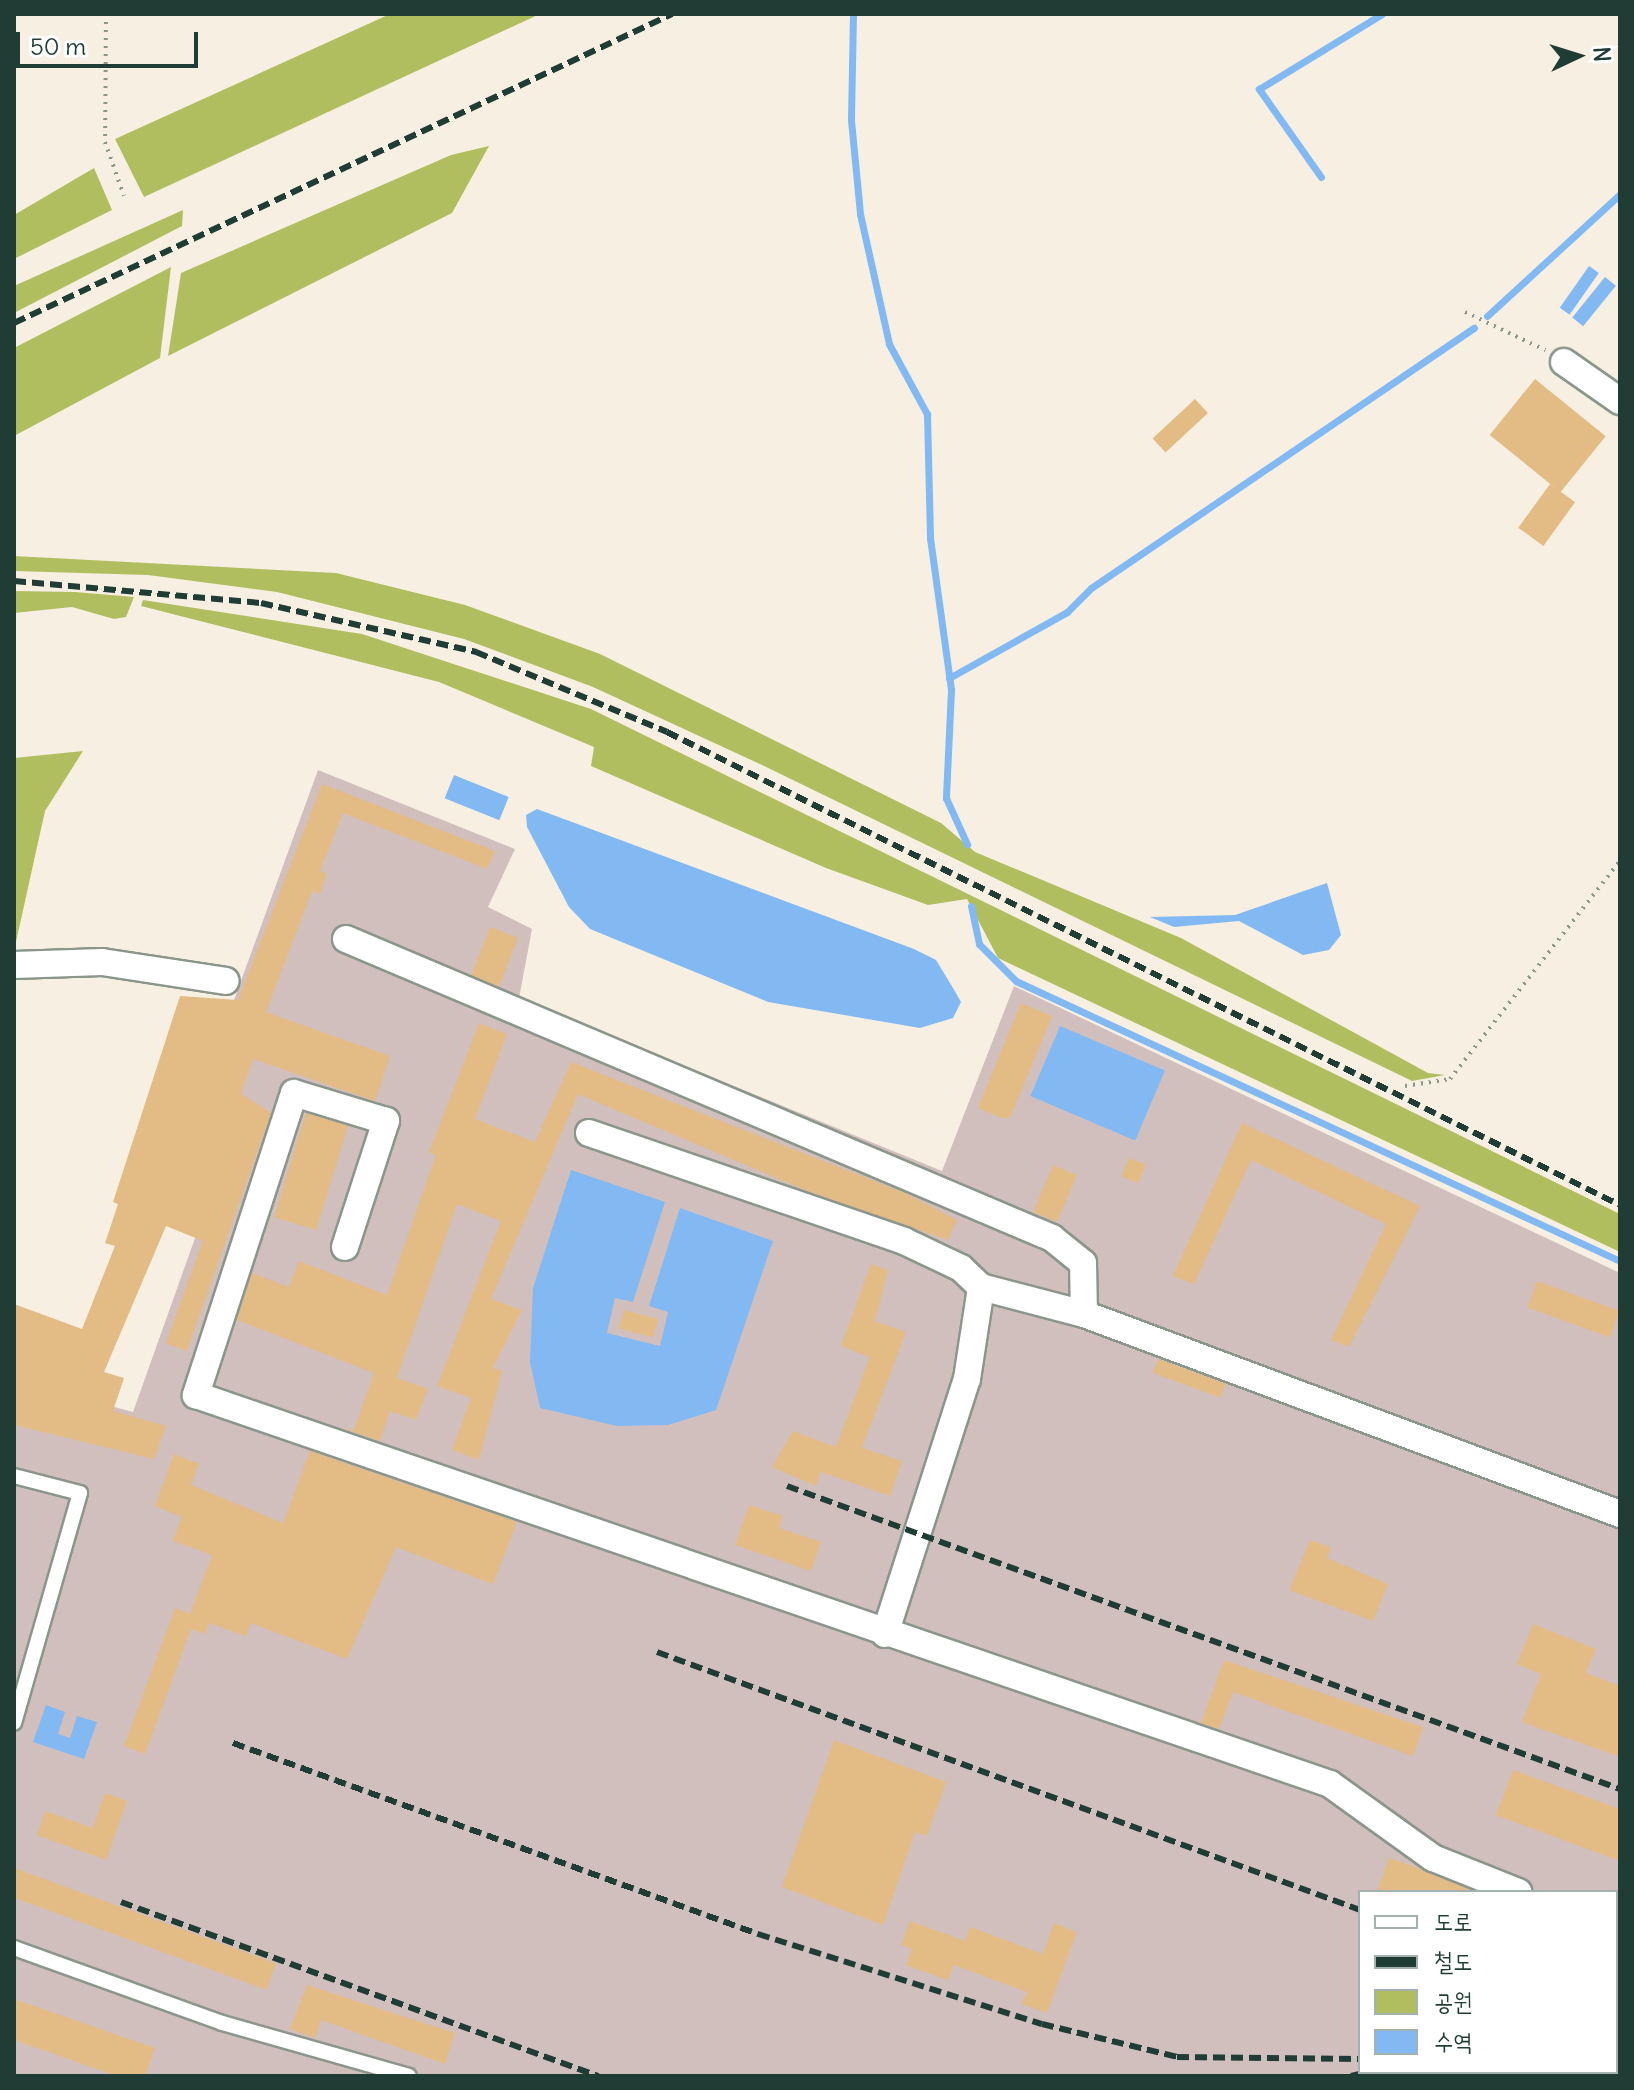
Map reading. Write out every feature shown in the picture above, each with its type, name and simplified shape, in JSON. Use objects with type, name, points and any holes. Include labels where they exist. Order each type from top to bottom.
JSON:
[{"type":"street","points":[[1564,362],[1620,401]]},
{"type":"street","points":[[346,939],[1052,1238],[1083,1263],[1084,1314]]},
{"type":"street","points":[[14,965],[102,962],[226,981]]},
{"type":"street","points":[[345,1247],[386,1121],[294,1093],[196,1395],[885,1634],[1330,1784],[1433,1858],[1513,1890]]},
{"type":"street","points":[[589,1133],[904,1241],[961,1268],[981,1287],[1084,1314],[1620,1514]]},
{"type":"street","points":[[885,1634],[967,1379],[981,1287]]},
{"type":"lane","points":[[14,1476],[80,1493],[14,1723]]},
{"type":"lane","points":[[14,1948],[222,2023],[409,2076]]},
{"type":"path","points":[[106,14],[105,142],[124,196]]},
{"type":"path","points":[[1465,312],[1564,362]]},
{"type":"path","points":[[1405,1086],[1450,1079],[1620,861]]},
{"type":"shaded area","points":[[318,770],[515,849],[488,907],[532,929],[519,998],[942,1171],[1014,986],[1620,1273],[1620,2076],[14,2076],[14,1380],[133,1412],[210,1196],[181,1145]]},
{"type":"green space","points":[[390,14],[540,14],[144,197],[115,139]]},
{"type":"green space","points":[[489,146],[452,213],[168,356],[181,273],[451,155]]},
{"type":"green space","points":[[94,168],[112,210],[14,259],[14,215]]},
{"type":"green space","points":[[183,210],[182,226],[14,313],[14,286]]},
{"type":"green space","points":[[171,267],[160,358],[14,436],[14,348]]},
{"type":"green space","points":[[14,556],[336,573],[465,605],[600,654],[941,823],[975,852],[1181,938],[1428,1073],[1445,1075],[1412,1081],[762,765],[593,687],[464,639],[277,592],[148,575],[14,571]]},
{"type":"green space","points":[[14,591],[134,597],[126,617],[114,619],[72,607],[14,613]]},
{"type":"green space","points":[[143,600],[362,634],[591,709],[1620,1214],[1620,1252],[998,958],[967,899],[928,905],[826,868],[591,766],[594,747],[439,682],[141,606]]},
{"type":"green space","points":[[83,751],[45,811],[14,951],[14,758]]},
{"type":"water","points":[[1589,266],[1599,273],[1570,315],[1560,308]]},
{"type":"water","points":[[1605,277],[1616,286],[1583,326],[1572,317]]},
{"type":"water","points":[[454,775],[509,797],[499,820],[445,798]]},
{"type":"water","points":[[537,809],[914,949],[936,960],[961,1002],[953,1018],[920,1028],[768,1002],[590,929],[569,907],[527,827],[526,815]]},
{"type":"water","points":[[1327,883],[1341,935],[1329,950],[1303,955],[1239,921],[1174,927],[1150,917],[1235,915]]},
{"type":"water","points":[[1060,1026],[1165,1071],[1135,1141],[1030,1096]]},
{"type":"water","points":[[571,1170],[665,1202],[633,1302],[615,1298],[607,1333],[660,1346],[668,1312],[649,1306],[680,1208],[773,1241],[716,1410],[668,1425],[617,1426],[540,1408],[530,1362],[533,1288]]},
{"type":"water","points":[[46,1705],[65,1712],[58,1734],[70,1738],[77,1716],[97,1722],[84,1759],[33,1742]]},
{"type":"building","points":[[1535,379],[1606,436],[1560,492],[1490,435]]},
{"type":"building","points":[[1195,399],[1208,413],[1166,452],[1153,439]]},
{"type":"building","points":[[1550,484],[1575,502],[1543,546],[1518,528]]},
{"type":"building","points":[[322,784],[495,851],[487,869],[343,813],[320,871],[327,874],[320,894],[312,891],[266,1012],[390,1056],[375,1101],[253,1059],[241,1094],[271,1113],[187,1351],[166,1343],[203,1241],[166,1226],[104,1372],[124,1378],[113,1411],[166,1426],[154,1459],[14,1425],[14,1304],[82,1329],[115,1246],[105,1243],[118,1204],[113,1202],[180,996],[238,1000]]},
{"type":"building","points":[[490,927],[518,938],[499,986],[471,976]]},
{"type":"building","points":[[1021,1003],[1052,1016],[1010,1118],[1002,1118],[978,1108]]},
{"type":"building","points":[[479,1023],[507,1034],[475,1119],[535,1142],[571,1062],[905,1193],[957,1220],[948,1240],[805,1190],[578,1094],[491,1299],[522,1310],[493,1368],[502,1371],[479,1460],[452,1450],[471,1398],[437,1386],[501,1221],[457,1204],[397,1378],[428,1389],[416,1420],[390,1411],[380,1441],[343,1428],[354,1430],[374,1373],[237,1320],[252,1273],[289,1287],[299,1261],[387,1295],[436,1155],[429,1152]]},
{"type":"building","points":[[306,1113],[348,1126],[316,1230],[274,1217]]},
{"type":"building","points":[[1242,1123],[1420,1206],[1349,1347],[1331,1340],[1386,1224],[1251,1160],[1194,1284],[1173,1276]]},
{"type":"building","points":[[1129,1158],[1146,1165],[1138,1183],[1122,1177]]},
{"type":"building","points":[[1053,1165],[1077,1175],[1057,1222],[1033,1212]]},
{"type":"building","points":[[871,1264],[888,1270],[875,1321],[906,1332],[862,1448],[902,1461],[890,1496],[821,1472],[816,1486],[772,1467],[793,1431],[836,1447],[870,1357],[841,1346]]},
{"type":"building","points":[[1537,1281],[1620,1311],[1610,1337],[1527,1307]]},
{"type":"building","points":[[624,1310],[658,1319],[653,1337],[619,1328]]},
{"type":"building","points":[[1158,1359],[1226,1384],[1221,1398],[1153,1373]]},
{"type":"building","points":[[310,1451],[517,1522],[493,1584],[396,1547],[347,1659],[251,1623],[246,1636],[209,1623],[205,1634],[191,1629],[145,1754],[124,1746],[175,1608],[190,1614],[212,1555],[173,1541],[182,1517],[155,1506],[174,1454],[199,1464],[191,1485],[283,1523]]},
{"type":"building","points":[[749,1505],[783,1516],[779,1528],[821,1542],[811,1571],[735,1545]]},
{"type":"building","points":[[1310,1540],[1331,1547],[1327,1558],[1388,1584],[1373,1621],[1289,1590]]},
{"type":"building","points":[[1533,1624],[1596,1649],[1586,1673],[1620,1686],[1620,1757],[1522,1722],[1541,1674],[1517,1664]]},
{"type":"building","points":[[1224,1660],[1423,1727],[1413,1756],[1233,1692],[1219,1729],[1201,1723]]},
{"type":"building","points":[[834,1740],[946,1782],[927,1836],[915,1832],[883,1925],[782,1887]]},
{"type":"building","points":[[1513,1770],[1620,1809],[1620,1861],[1496,1815]]},
{"type":"building","points":[[105,1793],[127,1801],[106,1860],[37,1835],[45,1811],[93,1828]]},
{"type":"building","points":[[1389,1858],[1470,1890],[1378,1890]]},
{"type":"building","points":[[14,1868],[276,1963],[267,1990],[14,1898]]},
{"type":"building","points":[[910,1921],[965,1941],[970,1927],[1043,1954],[1054,1923],[1077,1932],[1047,2013],[1022,2004],[1027,1992],[954,1965],[948,1980],[906,1965],[912,1949],[901,1945]]},
{"type":"building","points":[[307,1985],[455,2033],[445,2064],[321,2020],[315,2038],[290,2029]]},
{"type":"building","points":[[14,1999],[155,2048],[145,2076],[117,2076],[14,2040]]},
{"type":"waterway","points":[[853,14],[851,120],[860,214],[889,344],[927,414],[930,538],[951,690],[946,798],[967,844]]},
{"type":"waterway","points":[[1321,177],[1259,89],[1382,14]]},
{"type":"waterway","points":[[1487,316],[1620,194]]},
{"type":"waterway","points":[[949,678],[1067,612],[1091,588],[1474,328]]},
{"type":"waterway","points":[[971,906],[979,944],[1016,981],[1620,1261]]},
{"type":"railway","points":[[14,323],[672,14]]},
{"type":"railway","points":[[14,581],[261,603],[476,652],[667,732],[1620,1205]]},
{"type":"railway","points":[[787,1486],[1620,1789]]},
{"type":"railway","points":[[657,1652],[1358,1909]]},
{"type":"railway","points":[[233,1743],[758,1934],[1042,2024],[1177,2057],[1358,2059]]},
{"type":"railway","points":[[121,1902],[598,2076]]},
{"type":"railway","points":[[1351,2076],[1360,2074]]},
{"type":"railway","points":[[1598,2076],[1604,2074]]}]
